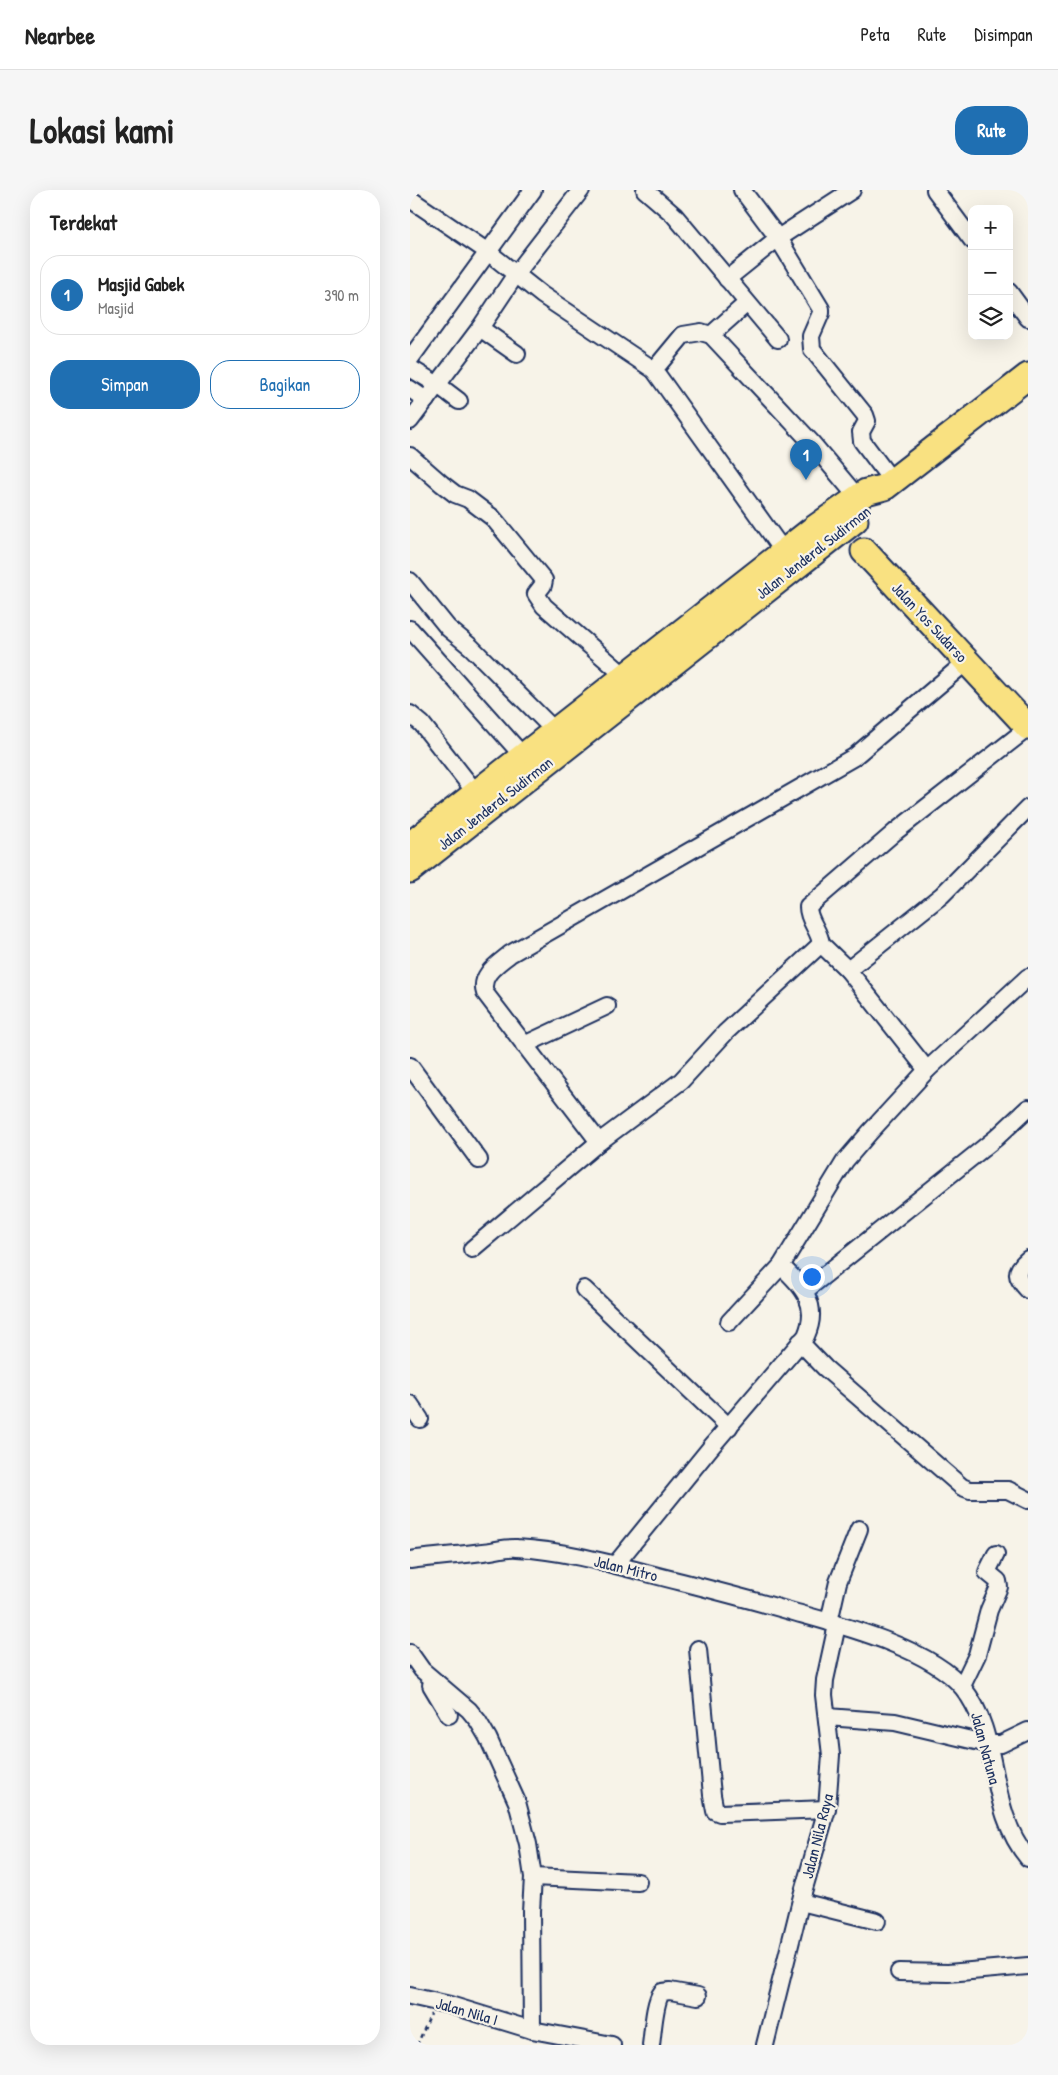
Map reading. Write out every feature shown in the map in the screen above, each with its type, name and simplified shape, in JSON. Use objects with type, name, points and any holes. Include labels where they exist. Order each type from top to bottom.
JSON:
[{"type":"highway","points":[[888,484],[1028,376]]},
{"type":"highway","name":"Jalan Jenderal Sudirman","points":[[410,870],[838,522],[858,498],[866,492],[888,484]]},
{"type":"highway","name":"Jalan Jenderal Sudirman","points":[[410,844],[784,552],[838,522],[876,504],[888,484]]},
{"type":"highway","name":"Jalan Yos Sudarso","points":[[864,551],[1028,728]]},
{"type":"street","points":[[410,359],[533,190]]},
{"type":"street","points":[[410,422],[480,328],[516,274],[580,190]]},
{"type":"street","points":[[646,190],[674,215],[778,339]]},
{"type":"street","points":[[742,190],[778,238],[821,309],[822,313],[811,336],[812,350],[865,415],[867,421],[861,432],[862,441],[888,484]]},
{"type":"street","points":[[727,279],[778,238],[852,190]]},
{"type":"street","points":[[935,190],[968,235]]},
{"type":"street","points":[[410,199],[488,252],[542,295],[654,370],[784,552]]},
{"type":"street","points":[[1011,295],[1028,318]]},
{"type":"street","points":[[711,335],[747,303]]},
{"type":"street","points":[[480,328],[517,354]]},
{"type":"street","points":[[654,370],[683,335],[701,332],[711,335],[811,442],[858,498]]},
{"type":"street","points":[[410,368],[438,385],[459,401]]},
{"type":"street","points":[[410,389],[426,400]]},
{"type":"street","points":[[410,456],[455,494],[468,499],[493,518],[544,580],[543,585],[536,594],[544,606],[626,677]]},
{"type":"street","name":"Jalan Yos Sudarso","points":[[838,522],[864,551]]},
{"type":"street","points":[[410,581],[448,628],[471,647],[555,731]]},
{"type":"street","points":[[410,629],[523,756]]},
{"type":"street","points":[[599,1142],[485,993],[484,983],[491,970],[517,950],[854,757],[966,662]]},
{"type":"street","points":[[410,714],[422,724],[476,793]]},
{"type":"street","points":[[927,1070],[848,970],[821,944],[821,938],[807,910],[808,905],[895,832],[1028,728]]},
{"type":"street","points":[[848,970],[942,895],[1028,808]]},
{"type":"street","points":[[472,1249],[599,1142],[681,1081],[726,1032],[821,944]]},
{"type":"street","points":[[729,1322],[782,1266],[845,1161],[927,1070],[1028,977]]},
{"type":"street","points":[[524,1045],[607,1006]]},
{"type":"street","points":[[410,1066],[479,1160]]},
{"type":"street","points":[[806,1290],[996,1138],[1028,1108]]},
{"type":"street","points":[[1028,1259],[1019,1267],[1018,1272],[1022,1284],[1028,1290]]},
{"type":"street","points":[[615,1565],[808,1331],[811,1314],[806,1290],[782,1266]]},
{"type":"street","points":[[584,1290],[730,1427]]},
{"type":"street","points":[[800,1342],[825,1368],[962,1487],[970,1490],[1008,1490],[1028,1500]]},
{"type":"street","points":[[410,1404],[420,1419]]},
{"type":"street","name":"Jalan Nila Raya","points":[[765,2045],[801,1902],[827,1809],[831,1755],[824,1695],[825,1680],[838,1582],[859,1529]]},
{"type":"street","name":"Jalan Mitro","points":[[410,1560],[514,1548],[581,1557],[833,1623]]},
{"type":"street","points":[[962,1686],[977,1655],[988,1610],[999,1587],[998,1581],[987,1572],[996,1554]]},
{"type":"street","name":"Jalan Natuna","points":[[833,1623],[908,1651],[934,1663],[962,1686],[973,1701],[988,1744],[997,1790],[1007,1823],[1020,1848],[1028,1858]]},
{"type":"street","points":[[698,1648],[715,1810],[720,1813],[827,1809]]},
{"type":"street","points":[[410,1653],[449,1715]]},
{"type":"street","points":[[422,1670],[470,1710],[478,1721],[488,1738],[517,1802],[528,1844],[532,1872],[532,2030]]},
{"type":"street","points":[[827,1717],[895,1722],[988,1744],[1001,1744],[1028,1731]]},
{"type":"street","points":[[532,1872],[638,1882]]},
{"type":"street","points":[[801,1902],[877,1921]]},
{"type":"street","points":[[899,1972],[948,1973],[1028,1966]]},
{"type":"street","points":[[651,2045],[657,2008],[662,1992],[670,1991],[698,1996]]},
{"type":"street","name":"Jalan Nila I","points":[[410,1996],[443,2003],[532,2030],[612,2045]]},
{"type":"path","points":[[417,2045],[443,2003]]},
{"type":"place","name":"Masjid Gabek","points":[[806,480]]}]
